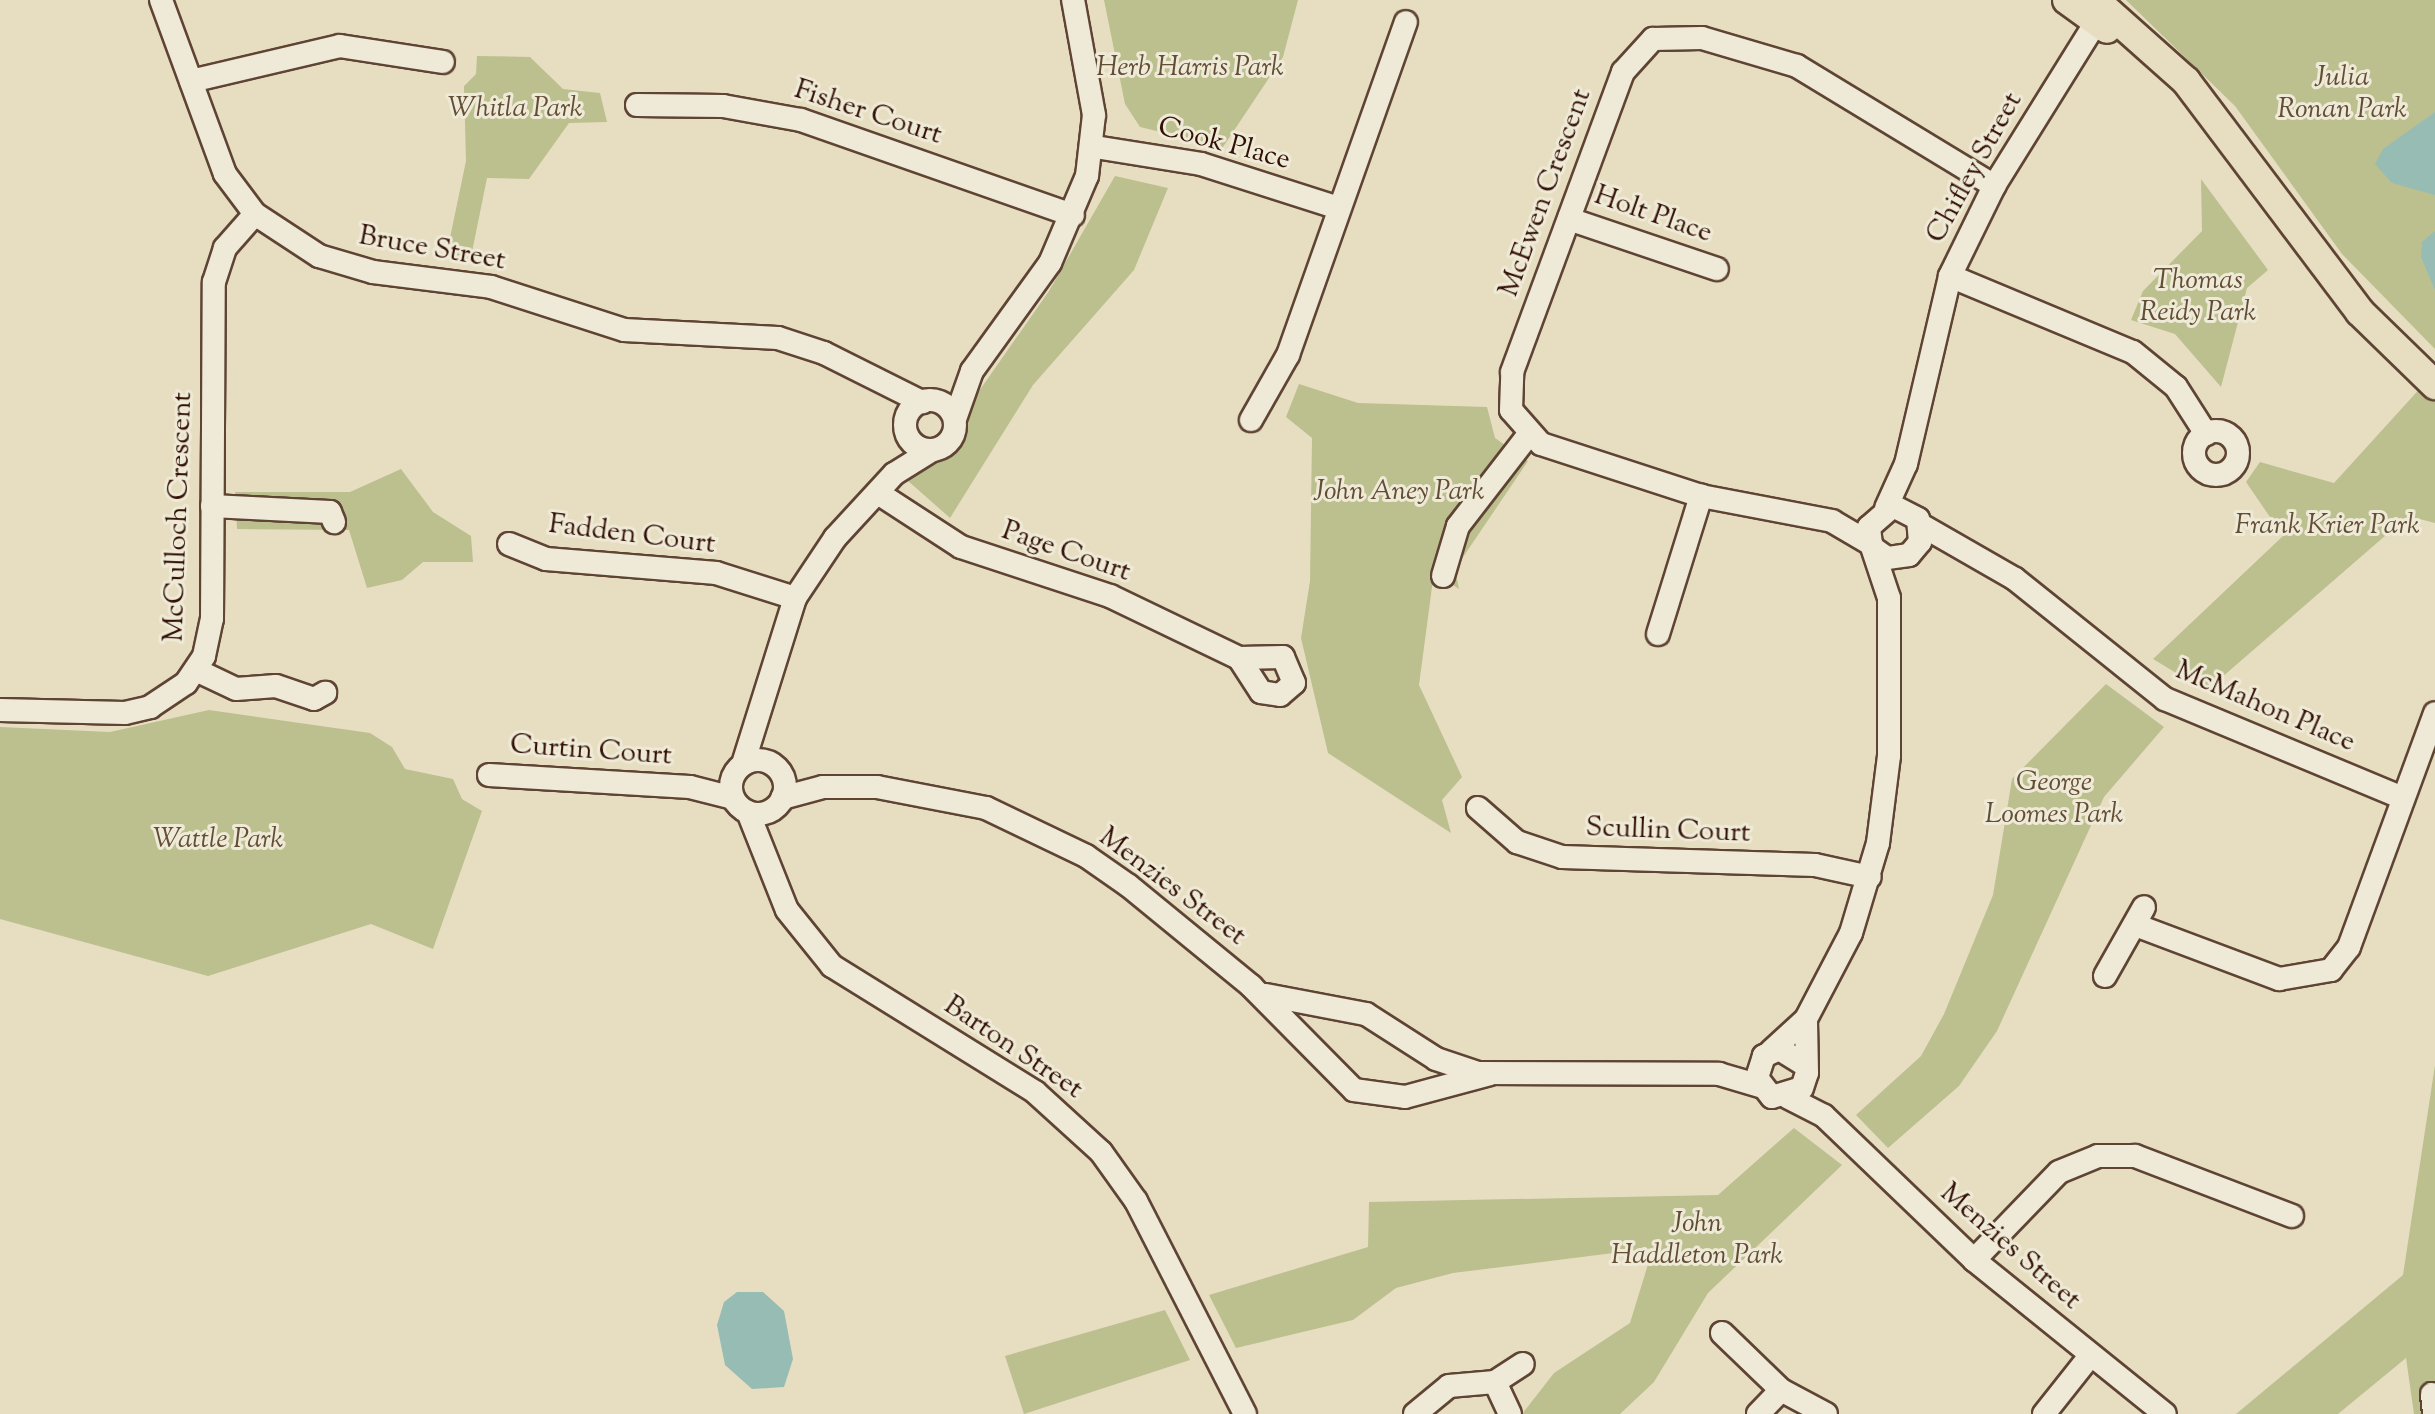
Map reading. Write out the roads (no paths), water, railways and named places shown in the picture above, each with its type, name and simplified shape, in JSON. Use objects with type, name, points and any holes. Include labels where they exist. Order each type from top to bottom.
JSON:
[{"type":"main road","points":[[2067,0],[2099,9],[2160,53],[2360,312],[2435,385]]},
{"type":"street","name":"Bruce Street","points":[[161,0],[215,153],[255,214],[347,267],[491,287],[624,330],[778,338],[824,353],[880,385],[925,401],[955,419]]},
{"type":"street","points":[[740,805],[738,768],[761,713],[795,598],[835,538],[894,474],[950,441],[972,371],[1050,263],[1073,215],[1095,147],[1092,87],[1073,0]]},
{"type":"street","name":"Chifley Street","points":[[1872,547],[1882,510],[1906,464],[1950,276],[1994,186],[2099,9]]},
{"type":"street","points":[[1251,420],[1288,355],[1336,207],[1406,22]]},
{"type":"street","name":"McEwen Crescent","points":[[1529,434],[1511,410],[1510,385],[1630,57],[1668,35],[1797,66],[1994,186]]},
{"type":"street","points":[[191,81],[340,46],[443,62]]},
{"type":"street","name":"Fisher Court","points":[[637,105],[723,106],[801,120],[1073,215]]},
{"type":"street","name":"Cook Place","points":[[1095,147],[1201,164],[1336,207]]},
{"type":"street","name":"McCulloch Crescent","points":[[0,710],[125,713],[171,696],[196,670],[209,643],[216,266],[255,214]]},
{"type":"street","name":"Holt Place","points":[[1569,219],[1717,269]]},
{"type":"street","points":[[1950,276],[2133,352],[2176,387],[2206,434]]},
{"type":"street","points":[[894,474],[905,429],[925,401],[972,371]]},
{"type":"street","name":"Bruce Street","points":[[880,385],[905,429]]},
{"type":"street","points":[[905,429],[931,451]]},
{"type":"street","points":[[1443,576],[1458,526],[1529,434],[1701,496],[1832,521],[1895,560],[1912,553],[1957,549]]},
{"type":"street","name":"Chifley Street","points":[[1906,464],[1917,519]]},
{"type":"street","name":"Page Court","points":[[878,493],[961,547],[1110,596],[1239,658]]},
{"type":"street","points":[[1658,634],[1701,496]]},
{"type":"street","points":[[212,506],[330,512],[334,522]]},
{"type":"street","points":[[1832,521],[1882,510],[1917,519],[1912,553],[1889,598]]},
{"type":"street","name":"McMahon Place","points":[[1917,519],[1957,549],[2025,587],[2165,699],[2401,797]]},
{"type":"street","name":"Fadden Court","points":[[509,544],[546,559],[702,570],[795,598]]},
{"type":"street","points":[[1806,1019],[1806,1073],[1789,1098],[1772,1097],[1760,1086],[1768,1054],[1806,1019],[1870,877],[1889,756],[1889,598],[1872,547]]},
{"type":"street","points":[[196,670],[236,689],[276,686],[314,699],[325,693]]},
{"type":"street","points":[[761,713],[778,769],[777,804],[763,847]]},
{"type":"street","points":[[2105,976],[2141,916],[2207,950],[2279,979],[2331,970],[2349,947],[2401,797],[2435,713]]},
{"type":"street","name":"Curtin Court","points":[[690,787],[738,768],[778,769]]},
{"type":"street","name":"Menzies Street","points":[[778,769],[823,787],[919,791],[1042,832],[1129,886],[1251,986],[1357,1091],[1405,1097],[1490,1074]]},
{"type":"street","name":"Curtin Court","points":[[489,775],[690,787],[740,805],[777,804]]},
{"type":"street","name":"Menzies Street","points":[[777,804],[823,787]]},
{"type":"street","name":"Barton Street","points":[[740,805],[763,847],[787,910],[832,966],[1035,1092],[1101,1152],[1136,1201],[1245,1414]]},
{"type":"street","name":"Scullin Court","points":[[1478,808],[1517,842],[1553,856],[1815,865],[1870,877]]},
{"type":"street","name":"Menzies Street","points":[[1251,986],[1295,1005],[1359,1011],[1444,1063],[1490,1074],[1719,1074],[1760,1086]]},
{"type":"street","points":[[1768,1054],[1795,1053],[1806,1073]]},
{"type":"street","name":"Menzies Street","points":[[1719,1074],[1768,1054]]},
{"type":"street","name":"Menzies Street","points":[[1806,1073],[1824,1116]]},
{"type":"street","name":"Menzies Street","points":[[1789,1098],[1824,1116],[1974,1260],[2165,1414]]},
{"type":"street","points":[[1974,1260],[2059,1172],[2098,1156],[2135,1156],[2292,1216]]},
{"type":"street","points":[[1722,1333],[1781,1390],[1826,1414]]},
{"type":"street","points":[[2044,1414],[2090,1356]]},
{"type":"street","points":[[1415,1414],[1449,1386],[1495,1382],[1523,1364]]},
{"type":"street","points":[[1495,1382],[1510,1414]]},
{"type":"street","points":[[1758,1414],[1781,1390]]},
{"type":"water","points":[[2435,112],[2435,195],[2392,183],[2375,164],[2383,149]]},
{"type":"water","points":[[2435,231],[2435,290],[2421,257],[2422,242]]},
{"type":"water","points":[[737,1292],[763,1292],[784,1311],[793,1359],[784,1387],[752,1389],[725,1365],[717,1325],[724,1302]]},
{"type":"park label","name":"Herb Harris Park","points":[[1190,68]]},
{"type":"park label","name":"Julia Ronan Park","points":[[2342,94]]},
{"type":"park label","name":"Whitla Park","points":[[515,109]]},
{"type":"park label","name":"Thomas Reidy Park","points":[[2198,297]]},
{"type":"park label","name":"John Aney Park","points":[[1399,492]]},
{"type":"park label","name":"Frank Krier Park","points":[[2327,526]]},
{"type":"park label","name":"George Loomes Park","points":[[2054,799]]},
{"type":"park label","name":"Wattle Park","points":[[218,840]]},
{"type":"park label","name":"John Haddleton Park","points":[[1697,1240]]}]
